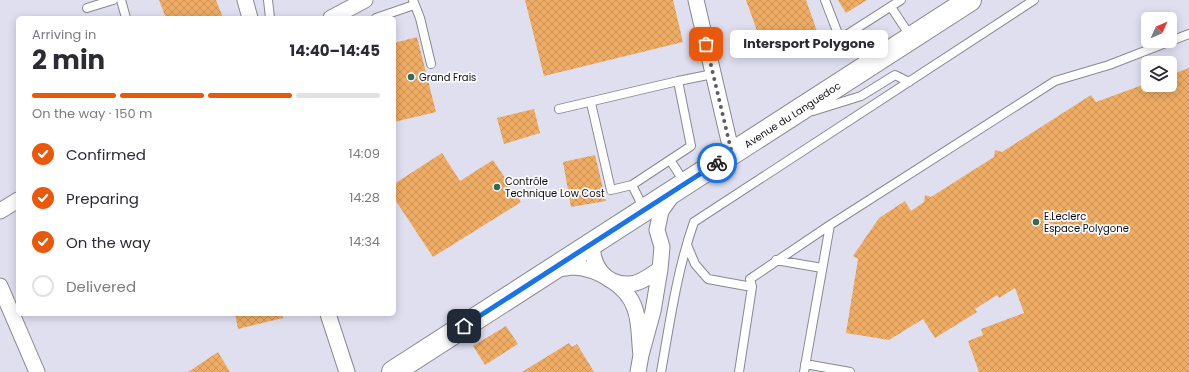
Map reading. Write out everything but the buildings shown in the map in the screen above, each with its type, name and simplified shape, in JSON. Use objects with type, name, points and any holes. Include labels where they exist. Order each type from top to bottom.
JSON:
[{"type":"main road","name":"Avenue du Languedoc","points":[[393,372],[553,270],[682,184],[732,154],[783,119],[970,0]]},
{"type":"street","points":[[245,0],[249,16]]},
{"type":"street","points":[[335,16],[365,0]]},
{"type":"street","points":[[696,0],[732,154]]},
{"type":"street","points":[[638,372],[653,311],[660,269],[662,247],[657,230],[660,211],[682,184]]},
{"type":"street","points":[[0,211],[16,201]]},
{"type":"street","points":[[638,213],[644,221],[657,230]]},
{"type":"street","points":[[592,243],[592,256],[597,268],[626,292],[635,308],[641,355]]},
{"type":"street","points":[[553,270],[574,267],[592,271],[609,279],[629,284],[647,278],[660,269]]},
{"type":"street","points":[[0,286],[37,372]]},
{"type":"street","points":[[329,316],[347,372]]},
{"type":"lane","points":[[87,8],[120,0],[125,16]]},
{"type":"lane","points":[[268,0],[270,16]]},
{"type":"lane","points":[[825,0],[840,40],[901,0]]},
{"type":"lane","points":[[661,372],[687,243],[694,222],[1034,0]]},
{"type":"lane","points":[[381,16],[413,2],[420,18],[431,64]]},
{"type":"lane","points":[[891,7],[911,37]]},
{"type":"lane","points":[[739,372],[752,287],[750,278],[1055,81],[1109,65],[1189,34]]},
{"type":"lane","points":[[559,109],[714,74]]},
{"type":"lane","points":[[783,119],[861,96],[895,75],[909,82]]},
{"type":"lane","points":[[591,103],[611,190],[632,185],[691,146],[678,81]]},
{"type":"lane","points":[[670,160],[682,184]]},
{"type":"lane","points":[[632,185],[638,213]]},
{"type":"lane","points":[[830,225],[805,368],[850,372]]},
{"type":"lane","points":[[687,243],[695,264],[708,279],[752,287]]},
{"type":"lane","points":[[776,260],[822,268]]},
{"type":"shaded area","points":[[0,0],[1189,0],[1189,372],[0,372]]},
{"type":"way so far","points":[[706,44],[732,154],[717,163]]},
{"type":"place","name":"Intersport Polygone","points":[[706,44]]},
{"type":"place","name":"Grand Frais","points":[[411,77]]},
{"type":"place","name":"Contrôle Technique Low Cost","points":[[497,187]]},
{"type":"place","name":"E.Leclerc Espace Polygone","points":[[1036,222]]},
{"type":"route","points":[[464,326],[553,270],[679,186],[717,163]]}]
